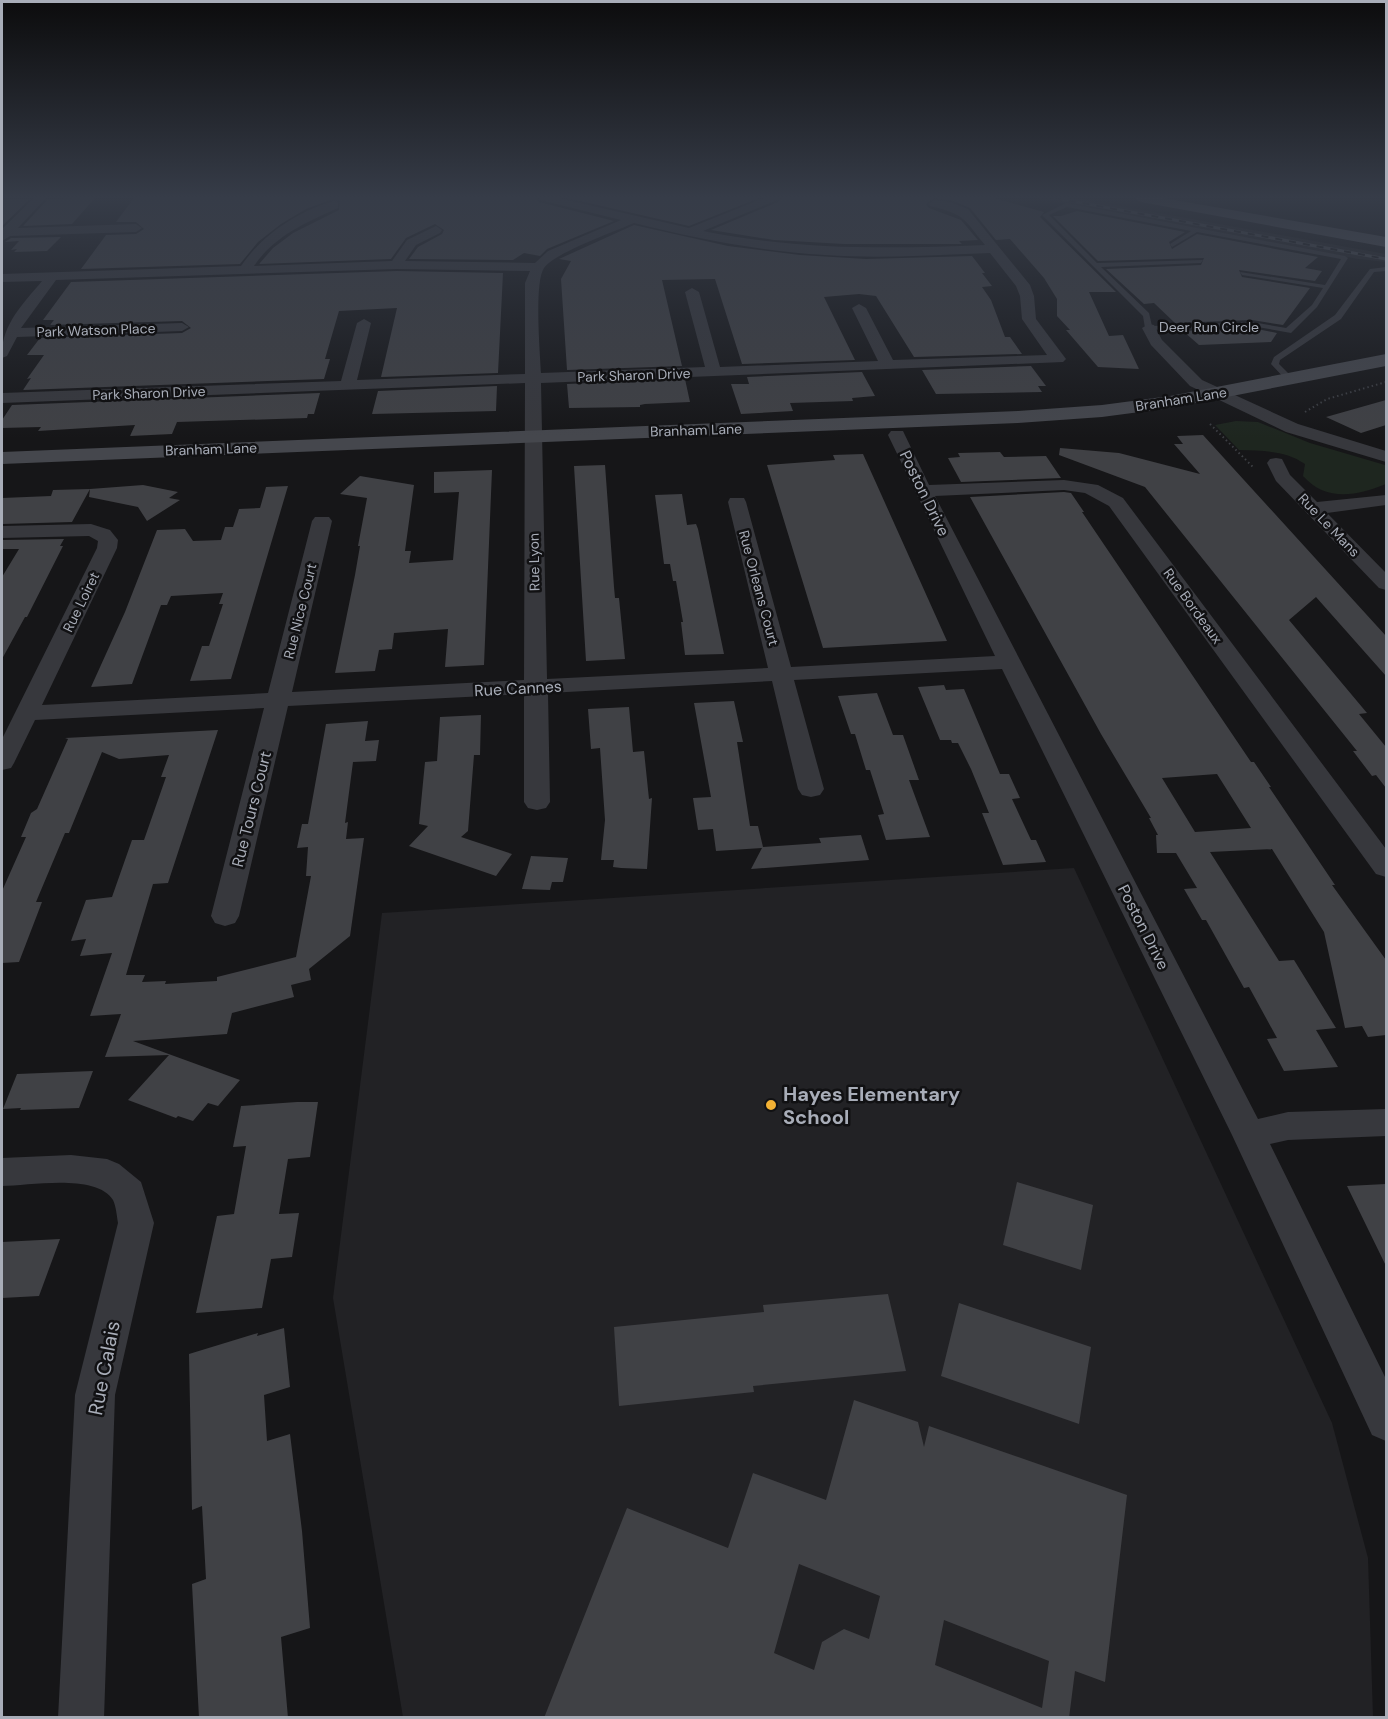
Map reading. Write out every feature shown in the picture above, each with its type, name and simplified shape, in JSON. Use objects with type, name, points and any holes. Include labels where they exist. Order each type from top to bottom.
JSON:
[{"type":"main road","name":"Branham Lane","points":[[2,472],[1102,411],[1218,394],[1386,360]]},
{"type":"main road","name":"Branham Lane","points":[[2,458],[897,435],[1121,423],[1240,405],[1386,374]]},
{"type":"street","points":[[2,352],[17,321],[51,278]]},
{"type":"street","name":"Rue Lyon","points":[[534,278],[532,379],[537,802]]},
{"type":"street","name":"Park Sharon Drive","points":[[2,398],[1058,359],[1029,319],[1027,296],[1018,278]]},
{"type":"street","points":[[692,292],[714,372]]},
{"type":"street","points":[[859,308],[888,366]]},
{"type":"street","points":[[348,386],[364,323]]},
{"type":"street","name":"Park Watson Place","points":[[10,333],[182,327]]},
{"type":"street","name":"Deer Run Circle","points":[[1149,328],[1156,342],[1196,383],[1292,428],[1386,456]]},
{"type":"street","name":"Poston Drive","points":[[897,435],[923,491],[1249,1135],[1386,1421]]},
{"type":"street","name":"Rue Le Mans","points":[[1276,463],[1282,477],[1386,584]]},
{"type":"street","name":"Rue Bordeaux","points":[[923,491],[1065,485],[1083,486],[1104,492],[1116,502],[1386,868]]},
{"type":"street","points":[[1313,508],[1348,506],[1386,500]]},
{"type":"street","name":"Rue Orleans Court","points":[[737,502],[811,789]]},
{"type":"street","name":"Rue Nice Court","points":[[277,701],[322,521]]},
{"type":"street","name":"Rue Loiret","points":[[2,532],[91,530],[103,534],[108,540],[107,548],[2,763]]},
{"type":"street","name":"Rue Cannes","points":[[26,713],[1009,662]]},
{"type":"street","name":"Rue Tours Court","points":[[225,916],[277,701]]},
{"type":"street","points":[[1249,1135],[1288,1126],[1386,1122]]},
{"type":"street","name":"Rue Calais","points":[[2,1172],[71,1169],[107,1174],[129,1193],[136,1223],[94,1395],[81,1718]]},
{"type":"lane","name":"Deer Run Circle","points":[[1108,278],[1146,315],[1149,328],[1252,324],[1288,331],[1315,306],[1332,278]]},
{"type":"lane","points":[[1274,278],[1327,287]]},
{"type":"lane","points":[[1291,380],[1275,364],[1277,359],[1338,317],[1366,278]]},
{"type":"path","points":[[1305,412],[1327,399],[1386,382]]},
{"type":"path","points":[[1210,424],[1253,467]]},
{"type":"shaded area","points":[[1236,421],[1258,422],[1310,443],[1385,465],[1386,484],[1353,494],[1322,490],[1303,476],[1305,464],[1297,459],[1265,451],[1239,450],[1215,425]]},
{"type":"shaded area","name":"Hayes Elementary School","points":[[1074,868],[1332,1423],[1368,1558],[1373,1717],[403,1717],[333,1298],[382,913]]},
{"type":"building","points":[[183,278],[503,278],[498,373],[381,377],[397,308],[339,311],[325,359],[330,359],[324,379],[23,390],[31,378],[27,379],[44,355],[27,355],[40,338],[182,333],[191,328],[182,321],[50,325],[54,320],[43,320],[71,282]]},
{"type":"building","points":[[986,278],[992,286],[982,287],[991,300],[1005,337],[1010,337],[1022,354],[914,357],[876,296],[859,294],[824,297],[855,360],[742,364],[715,279],[662,280],[682,366],[567,370],[561,279]]},
{"type":"building","points":[[1044,278],[1102,278],[1116,292],[1089,292],[1109,336],[1123,335],[1139,369],[1098,367],[1057,316],[1057,299]]},
{"type":"building","points":[[1116,278],[1250,278],[1310,288],[1283,325],[1252,320],[1175,323],[1154,303],[1144,304]]},
{"type":"building","points":[[1296,278],[1317,278],[1315,281]]},
{"type":"building","points":[[1252,328],[1277,333],[1271,342],[1199,345],[1183,331]]},
{"type":"building","points":[[1031,366],[1046,386],[1038,386],[1042,392],[936,394],[922,370]]},
{"type":"building","points":[[862,372],[875,396],[852,398],[853,401],[790,403],[793,411],[741,414],[731,384],[749,384],[747,377]]},
{"type":"building","points":[[685,379],[690,402],[645,404],[640,407],[569,408],[567,384]]},
{"type":"building","points":[[497,386],[496,411],[372,414],[378,391]]},
{"type":"building","points":[[320,393],[314,414],[308,414],[307,418],[177,422],[172,434],[130,436],[135,425],[38,431],[41,427],[2,428],[2,420],[12,405]]},
{"type":"building","points":[[1386,400],[1386,425],[1361,433],[1326,417]]},
{"type":"building","points":[[1203,435],[1386,636],[1386,676],[1316,597],[1289,620],[1367,713],[1359,714],[1386,747],[1386,788],[1376,775],[1372,776],[1353,751],[1357,751],[1145,487],[1059,455],[1060,448],[1119,453],[1200,474],[1174,444],[1183,444],[1177,436]]},
{"type":"building","points":[[1000,452],[1004,457],[1046,456],[1061,478],[961,482],[948,458],[960,457],[958,453]]},
{"type":"building","points":[[863,454],[947,641],[823,648],[767,465],[835,460],[833,455]]},
{"type":"building","points":[[605,465],[615,598],[619,598],[625,659],[586,661],[574,466]]},
{"type":"building","points":[[492,470],[484,665],[445,667],[448,629],[394,633],[392,649],[379,650],[375,671],[335,673],[355,575],[367,498],[340,494],[360,476],[414,485],[405,551],[411,551],[409,563],[453,560],[459,492],[434,493],[434,472]]},
{"type":"building","points":[[143,485],[178,492],[169,498],[180,500],[147,521],[138,507],[89,497],[90,489]]},
{"type":"building","points":[[288,486],[231,679],[190,681],[202,646],[209,646],[223,604],[219,604],[223,593],[171,596],[167,605],[161,605],[132,684],[91,687],[125,612],[157,530],[185,529],[193,541],[221,540],[225,527],[233,527],[239,509],[260,508],[266,487]]},
{"type":"building","points":[[90,489],[72,522],[2,524],[2,498],[51,496],[53,490]]},
{"type":"building","points":[[1071,493],[1251,762],[1254,762],[1271,787],[1269,787],[1335,885],[1332,885],[1386,960],[1386,1035],[1368,1037],[1362,1026],[1345,1028],[1324,932],[1272,849],[1210,852],[1279,961],[1294,960],[1336,1028],[1316,1030],[1338,1067],[1284,1071],[1267,1039],[1277,1038],[1249,987],[1244,988],[1206,920],[1202,920],[1184,889],[1197,888],[1176,853],[1157,853],[1156,835],[1158,835],[1149,818],[1151,818],[1101,734],[970,497]],"holes":[[[1217,774],[1251,828],[1195,832],[1162,778]]]},
{"type":"building","points":[[682,494],[687,525],[696,524],[698,529],[724,654],[685,655],[681,622],[683,622],[676,581],[673,581],[670,564],[664,564],[655,495]]},
{"type":"building","points":[[64,539],[60,546],[63,546],[27,617],[2,659],[2,577],[19,549],[2,549],[2,540]]},
{"type":"building","points":[[944,685],[946,690],[964,689],[1000,774],[1009,774],[1020,798],[1012,799],[1031,840],[1036,840],[1046,862],[1003,865],[982,813],[989,813],[971,769],[958,743],[952,743],[951,740],[940,740],[918,687]]},
{"type":"building","points":[[877,693],[893,735],[903,735],[919,780],[909,780],[930,837],[886,840],[878,815],[884,814],[870,770],[866,770],[855,734],[851,734],[838,696]]},
{"type":"building","points":[[734,701],[743,742],[737,742],[750,826],[758,826],[763,847],[821,843],[819,838],[861,835],[869,860],[751,869],[762,848],[716,851],[713,829],[698,830],[693,798],[711,797],[694,703]]},
{"type":"building","points":[[629,707],[633,752],[644,751],[649,799],[652,798],[647,869],[613,867],[614,860],[601,860],[605,820],[600,748],[591,749],[588,709]]},
{"type":"building","points":[[481,715],[480,755],[474,755],[468,831],[461,837],[512,854],[496,876],[409,846],[428,826],[419,824],[425,762],[437,761],[440,717]]},
{"type":"building","points":[[368,721],[365,741],[379,740],[376,761],[353,762],[345,823],[348,822],[346,839],[364,838],[350,936],[309,969],[311,980],[291,985],[294,997],[232,1013],[227,1034],[133,1041],[240,1080],[218,1106],[208,1103],[193,1121],[178,1116],[176,1118],[128,1100],[169,1055],[105,1057],[121,1014],[90,1016],[112,953],[80,956],[86,939],[71,941],[86,900],[112,897],[132,840],[144,840],[166,777],[161,777],[169,755],[119,759],[102,752],[69,833],[65,833],[36,902],[42,902],[19,962],[2,963],[2,891],[26,837],[21,837],[31,813],[37,809],[68,739],[65,738],[218,730],[168,883],[153,884],[126,975],[145,975],[142,982],[166,981],[165,984],[217,981],[217,977],[296,957],[311,876],[306,876],[308,847],[297,848],[302,824],[308,824],[326,724]]},
{"type":"building","points":[[531,856],[568,858],[563,882],[552,882],[550,890],[522,889]]},
{"type":"building","points":[[93,1071],[79,1108],[3,1109],[17,1074]]},
{"type":"building","points":[[318,1102],[310,1157],[288,1159],[279,1214],[299,1213],[292,1257],[271,1259],[262,1308],[196,1313],[217,1216],[234,1214],[246,1146],[233,1147],[241,1106]]},
{"type":"building","points":[[1017,1182],[1093,1205],[1081,1270],[1003,1245]]},
{"type":"building","points":[[1386,1184],[1386,1266],[1347,1186]]},
{"type":"building","points":[[60,1239],[39,1296],[2,1298],[2,1242]]},
{"type":"building","points":[[888,1294],[906,1371],[753,1386],[754,1392],[619,1406],[614,1327],[764,1312],[763,1305]]},
{"type":"building","points":[[959,1303],[1091,1347],[1079,1424],[941,1376]]},
{"type":"building","points":[[284,1328],[290,1387],[264,1395],[267,1441],[290,1434],[302,1531],[310,1628],[281,1637],[288,1718],[199,1718],[192,1584],[206,1579],[202,1506],[192,1510],[189,1354],[258,1333],[257,1336]]},
{"type":"building","points":[[854,1400],[918,1422],[924,1447],[929,1426],[1127,1495],[1105,1682],[1075,1671],[1069,1718],[544,1718],[627,1508],[728,1548],[753,1473],[826,1500]],"holes":[[[799,1564],[880,1596],[869,1639],[844,1629],[822,1642],[814,1670],[774,1653]],[[944,1620],[1049,1661],[1042,1708],[935,1665]]]},
{"type":"place","name":"Hayes Elementary School","points":[[771,1105]]}]
